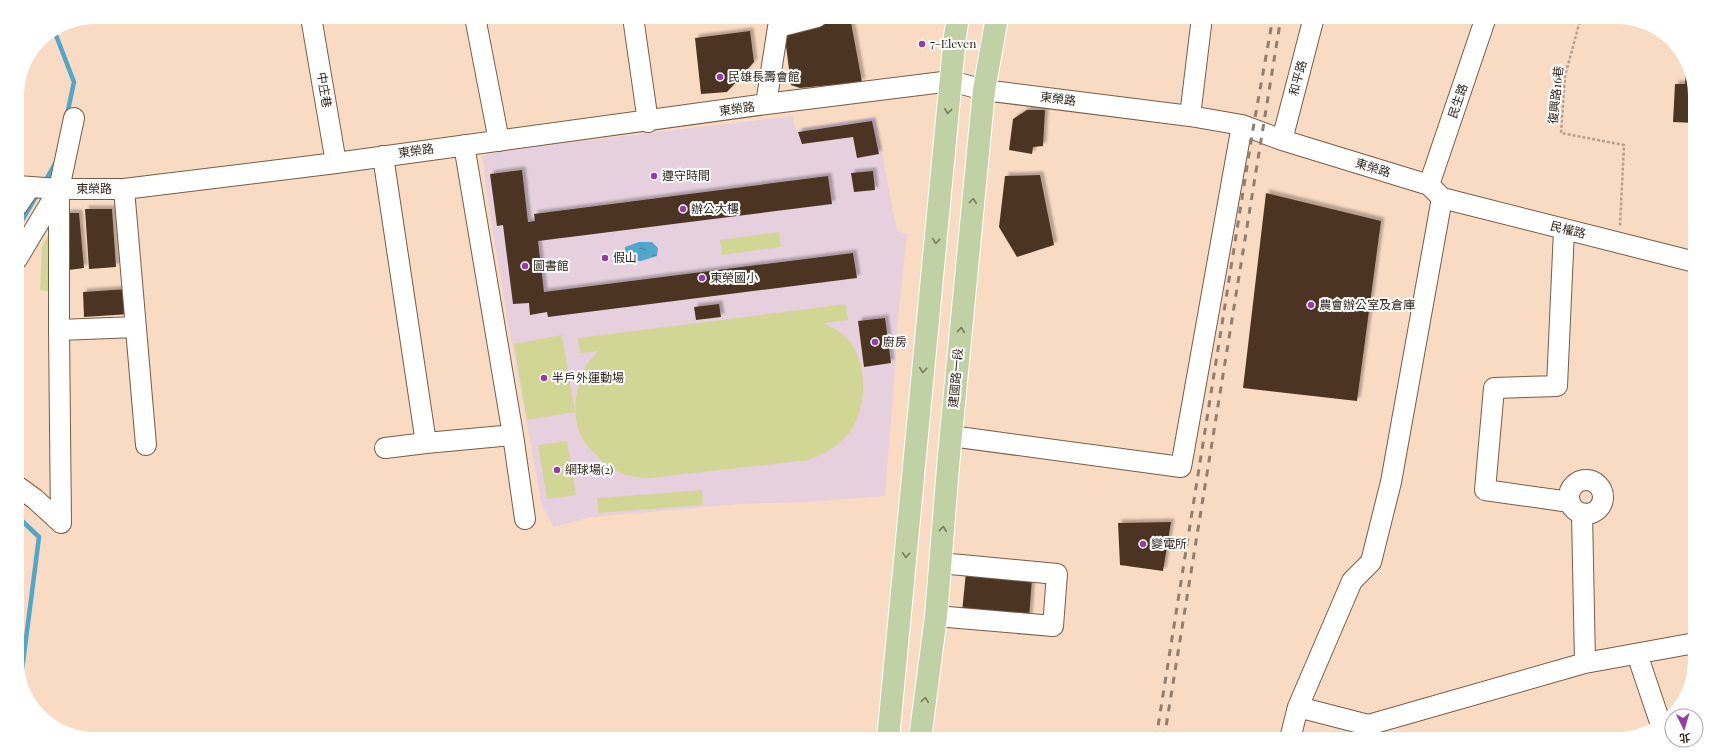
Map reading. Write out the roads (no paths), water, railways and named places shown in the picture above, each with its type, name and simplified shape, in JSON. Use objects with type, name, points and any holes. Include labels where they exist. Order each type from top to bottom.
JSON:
[{"type":"main road","points":[[889,732],[957,24]]},
{"type":"main road","name":"建國路一段","points":[[921,732],[936,616],[951,436],[984,90],[996,24]]},
{"type":"street","name":"中庄巷","points":[[312,24],[336,163]]},
{"type":"street","points":[[476,24],[499,141]]},
{"type":"street","points":[[634,24],[648,122]]},
{"type":"street","points":[[766,104],[778,24]]},
{"type":"street","points":[[1190,116],[1201,24]]},
{"type":"street","name":"和平路","points":[[1282,140],[1312,24]]},
{"type":"street","name":"民生路","points":[[1292,732],[1298,707],[1352,581],[1371,562],[1391,482],[1435,192],[1484,24]]},
{"type":"street","name":"東榮路","points":[[26,186],[55,189],[124,189],[336,163],[648,122],[766,104],[951,81],[984,90],[1190,116],[1242,125],[1435,192]]},
{"type":"street","points":[[24,246],[55,189],[74,118]]},
{"type":"street","points":[[951,436],[1181,467],[1242,125]]},
{"type":"street","points":[[464,145],[513,435],[525,519]]},
{"type":"street","points":[[383,156],[426,443]]},
{"type":"street","points":[[24,491],[61,523],[59,330],[55,189]]},
{"type":"street","points":[[124,189],[146,445]]},
{"type":"street","name":"民權路","points":[[1435,192],[1564,230],[1688,260]]},
{"type":"street","points":[[1564,230],[1557,386],[1494,388],[1486,490],[1576,508],[1584,663]]},
{"type":"street","points":[[59,330],[136,327]]},
{"type":"street","points":[[385,448],[513,435]]},
{"type":"street","points":[[936,616],[1053,626],[1057,574],[940,563]]},
{"type":"street","points":[[1298,707],[1368,725],[1584,663],[1688,644]]},
{"type":"street","points":[[1637,654],[1659,718]]},
{"type":"water","points":[[639,242],[652,242],[658,248],[657,256],[641,261],[627,260],[625,247]]},
{"type":"waterway","points":[[56,35],[74,82],[67,115]]},
{"type":"waterway","points":[[44,183],[56,162]]},
{"type":"waterway","points":[[24,217],[38,193]]},
{"type":"waterway","points":[[24,523],[39,537],[24,654]]},
{"type":"railway","points":[[1157,732],[1253,129],[1272,24]]},
{"type":"railway","points":[[1165,732],[1280,24]]},
{"type":"place","name":"7-Eleven","points":[[922,44]]},
{"type":"place","name":"民雄長壽會館","points":[[720,77]]},
{"type":"place","name":"遵守時間","points":[[654,176]]},
{"type":"place","name":"辦公大樓","points":[[683,209]]},
{"type":"place","name":"假山","points":[[605,258]]},
{"type":"place","name":"圖書館","points":[[525,266]]},
{"type":"place","name":"東榮國小","points":[[702,278]]},
{"type":"place","name":"農會辦公室及倉庫","points":[[1311,305]]},
{"type":"place","name":"廚房","points":[[875,342]]},
{"type":"place","name":"半戶外運動場","points":[[544,378]]},
{"type":"place","name":"網球場(2)","points":[[557,470]]},
{"type":"place","name":"變電所","points":[[1143,544]]}]
